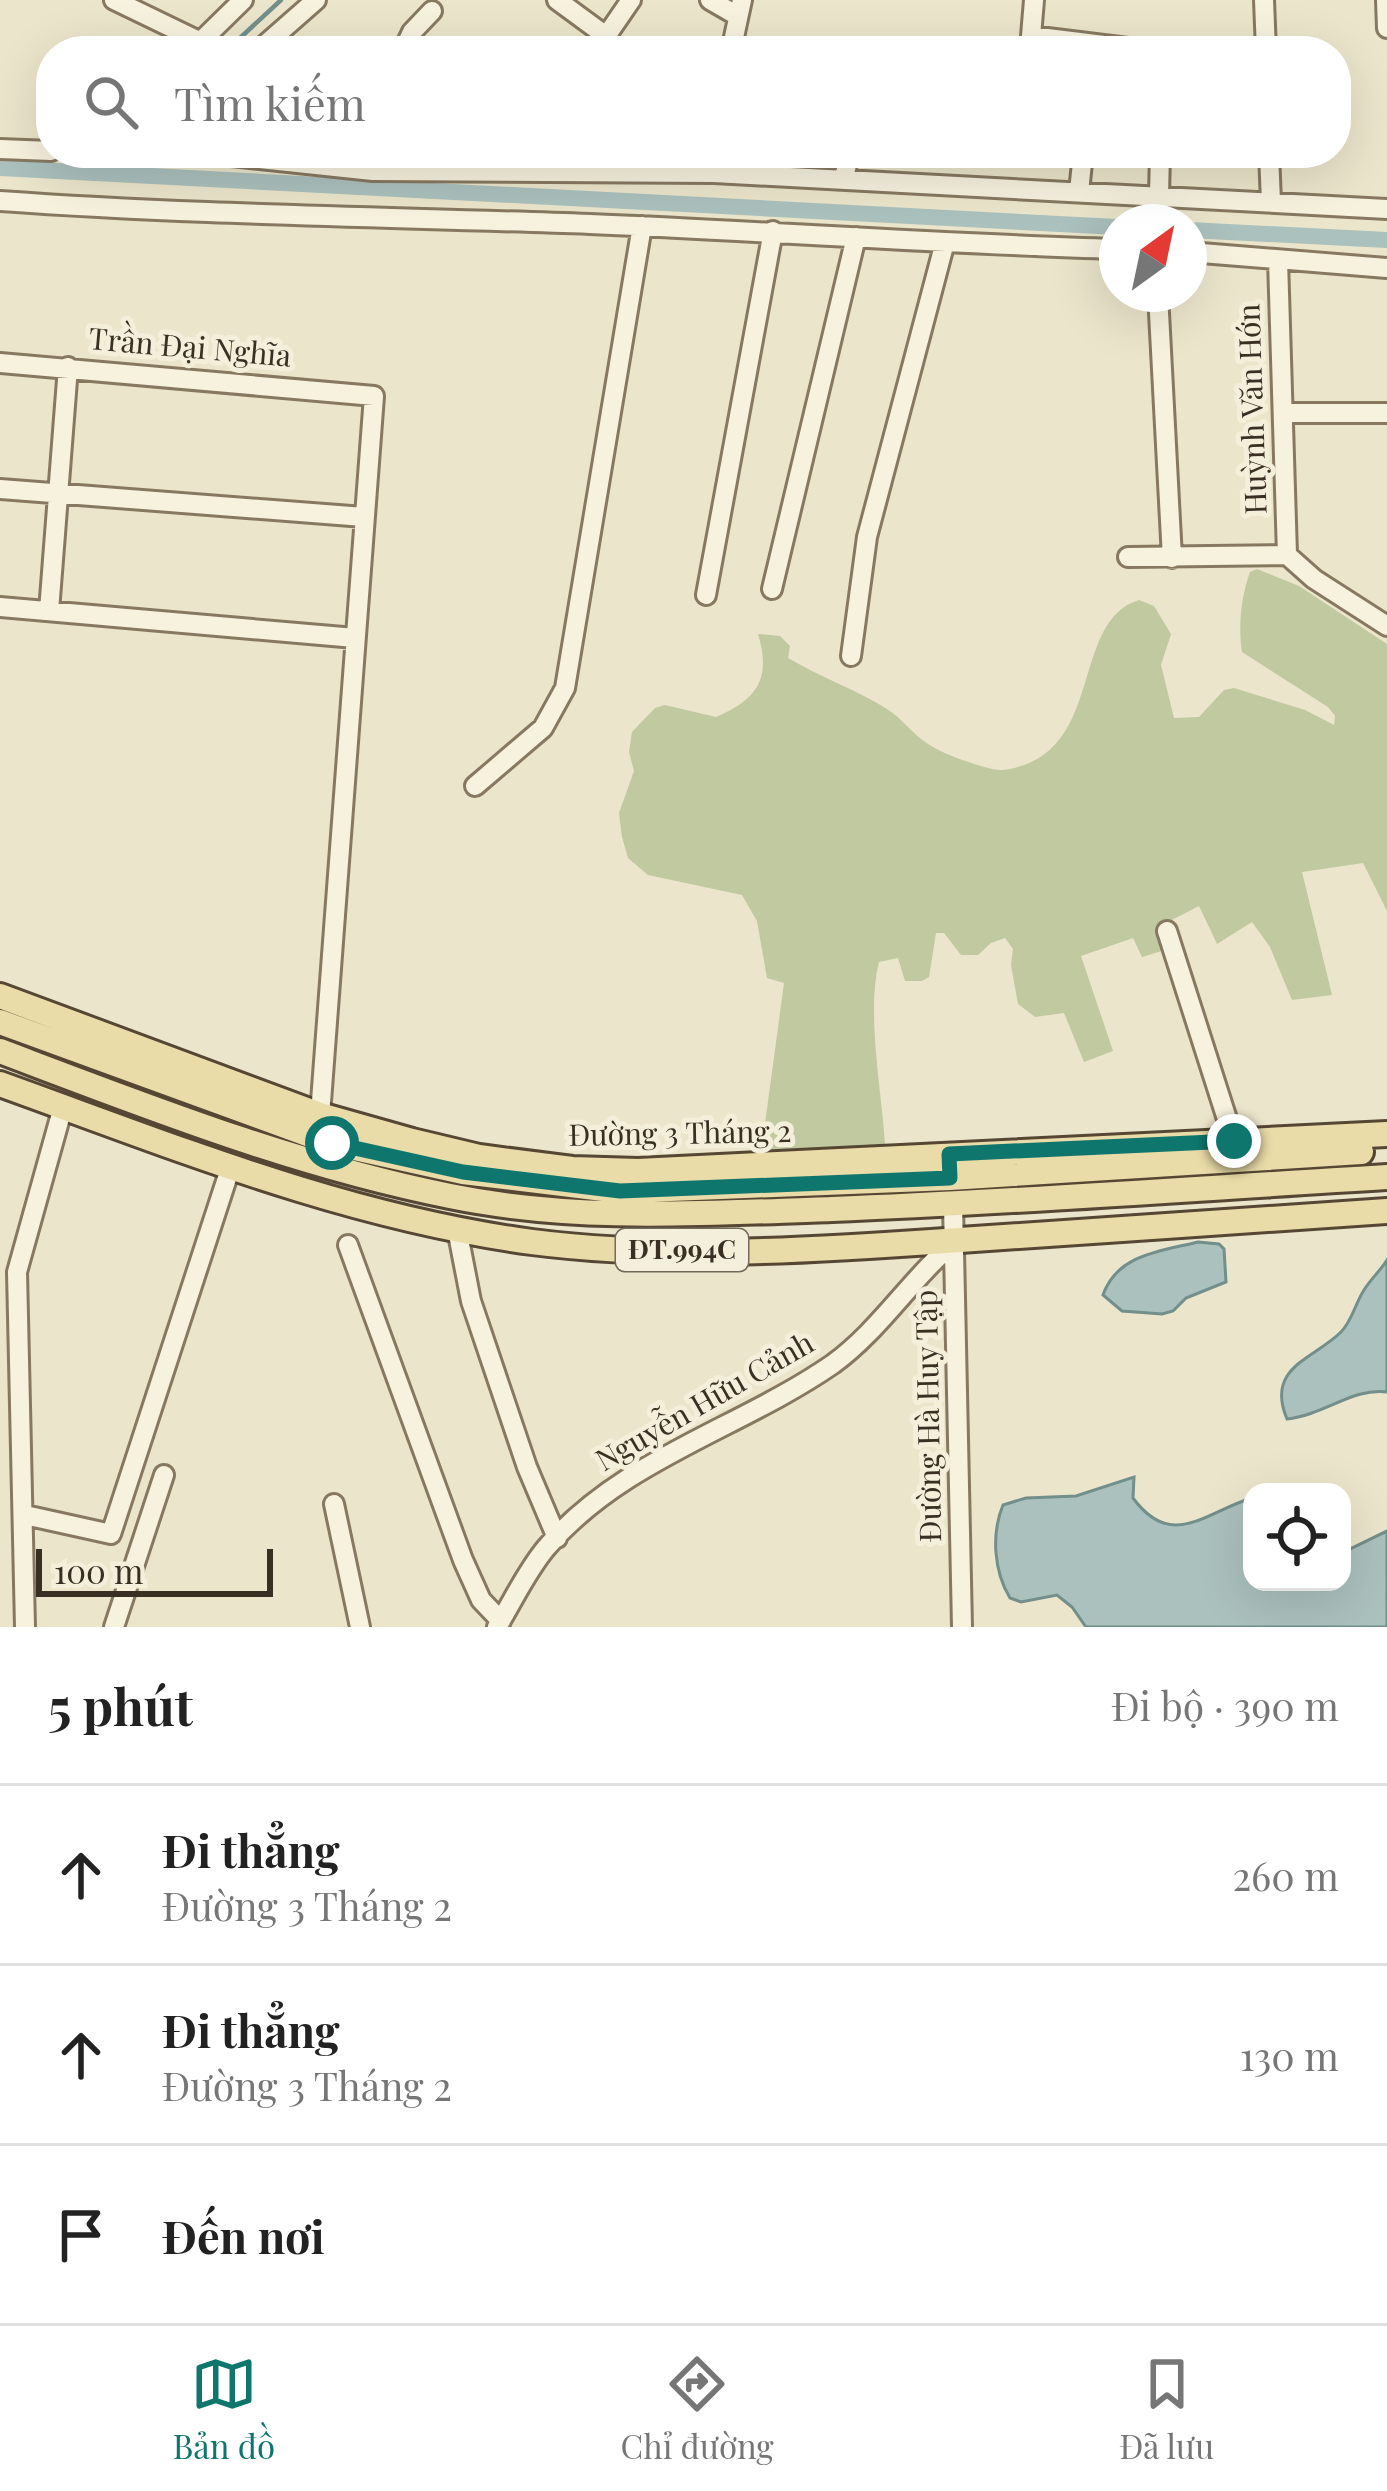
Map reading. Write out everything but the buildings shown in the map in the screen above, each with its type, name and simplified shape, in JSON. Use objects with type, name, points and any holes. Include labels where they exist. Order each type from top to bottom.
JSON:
[{"type":"main road","name":"Đường 3 Tháng 2","points":[[0,996],[320,1115],[479,1157],[572,1168],[951,1179],[1387,1177]]},
{"type":"main road","name":"Đường 3 Tháng 2","points":[[0,1022],[332,1143],[463,1172],[620,1191],[951,1179],[1387,1150]]},
{"type":"main road","name":"Đường 3 Tháng 2","points":[[0,1051],[192,1124],[320,1166],[454,1197],[616,1216],[951,1179],[1234,1141],[1387,1134]]},
{"type":"main road","name":"ĐT.994C","points":[[0,1084],[230,1169],[343,1204],[535,1242],[644,1250],[862,1248],[1387,1211]]},
{"type":"street","points":[[114,0],[177,36]]},
{"type":"street","points":[[207,36],[243,0]]},
{"type":"street","points":[[275,36],[316,0]]},
{"type":"street","points":[[556,0],[594,36]]},
{"type":"street","points":[[606,36],[632,0]]},
{"type":"street","points":[[710,0],[739,8]]},
{"type":"street","points":[[1030,36],[1034,0]]},
{"type":"street","points":[[1264,0],[1265,36]]},
{"type":"street","points":[[1386,0],[1387,28]]},
{"type":"street","points":[[410,36],[432,11]]},
{"type":"street","points":[[0,148],[36,150]]},
{"type":"street","points":[[542,168],[714,170],[1387,209]]},
{"type":"street","points":[[844,180],[846,168]]},
{"type":"street","points":[[1079,192],[1081,168]]},
{"type":"street","points":[[1160,168],[1160,196]]},
{"type":"street","points":[[1270,168],[1271,202]]},
{"type":"street","points":[[0,201],[1099,248]]},
{"type":"street","points":[[476,786],[543,728],[565,688],[642,226]]},
{"type":"street","points":[[706,596],[772,231]]},
{"type":"street","points":[[772,589],[856,237]]},
{"type":"street","points":[[851,656],[867,537],[945,242]]},
{"type":"street","points":[[1207,254],[1387,268]]},
{"type":"street","name":"Huỳnh Văn Hớn","points":[[1278,260],[1287,555]]},
{"type":"street","points":[[1159,312],[1172,558]]},
{"type":"street","name":"Trần Đại Nghĩa","points":[[0,363],[374,396],[364,517]]},
{"type":"street","points":[[50,611],[68,367]]},
{"type":"street","points":[[1283,413],[1387,413]]},
{"type":"street","points":[[0,488],[364,517],[320,1115]]},
{"type":"street","points":[[1128,557],[1287,555],[1387,626]]},
{"type":"street","points":[[0,607],[356,638]]},
{"type":"street","points":[[1167,931],[1234,1141]]},
{"type":"street","points":[[25,1627],[17,1271],[63,1107]]},
{"type":"street","points":[[25,1516],[111,1534],[230,1169]]},
{"type":"street","name":"Đường Hà Huy Tập","points":[[951,1179],[957,1240],[962,1627]]},
{"type":"street","points":[[458,1229],[471,1301],[527,1467],[557,1538]]},
{"type":"street","name":"Nguyễn Hữu Cảnh","points":[[499,1624],[524,1580],[557,1538],[604,1493],[685,1444],[769,1405],[831,1365],[865,1340],[923,1268],[957,1240]]},
{"type":"street","points":[[348,1246],[463,1560],[481,1600],[499,1624]]},
{"type":"street","points":[[115,1627],[164,1475]]},
{"type":"street","points":[[334,1504],[360,1627]]},
{"type":"green space","points":[[1257,569],[1299,586],[1387,644],[1387,911],[1363,863],[1302,872],[1332,995],[1292,1000],[1270,947],[1252,922],[1217,944],[1199,906],[1162,925],[1168,949],[1142,957],[1133,938],[1081,956],[1113,1051],[1084,1062],[1064,1013],[1035,1017],[1018,1004],[1013,949],[1005,938],[978,955],[961,955],[944,933],[936,933],[929,977],[922,981],[905,981],[898,958],[879,962],[874,1028],[885,1145],[767,1154],[762,1146],[784,983],[767,978],[757,921],[742,895],[648,875],[628,858],[619,813],[634,771],[629,752],[632,732],[655,708],[665,705],[716,717],[741,703],[761,676],[758,634],[780,636],[790,646],[788,658],[887,709],[935,748],[992,769],[1015,768],[1049,751],[1066,731],[1104,630],[1118,612],[1139,600],[1154,606],[1171,634],[1161,665],[1174,718],[1199,717],[1224,690],[1234,688],[1305,710],[1334,725],[1335,716],[1328,707],[1242,652],[1242,601],[1250,572]]},
{"type":"water","points":[[1198,1242],[1224,1249],[1226,1282],[1162,1314],[1122,1311],[1103,1295],[1110,1281],[1130,1263]]},
{"type":"water","points":[[1387,1260],[1387,1392],[1363,1394],[1287,1419],[1282,1387],[1287,1376],[1341,1332]]},
{"type":"water","points":[[1134,1477],[1133,1498],[1147,1514],[1175,1525],[1243,1502],[1243,1591],[1351,1591],[1351,1549],[1387,1531],[1387,1627],[1086,1627],[1057,1595],[1021,1602],[1010,1598],[996,1553],[1003,1505],[1026,1498],[1076,1496]]},
{"type":"waterway","points":[[242,36],[281,0]]},
{"type":"waterway","points":[[0,168],[1099,226]]},
{"type":"waterway","points":[[96,171],[99,168]]},
{"type":"waterway","points":[[1207,231],[1387,240]]},
{"type":"route","points":[[332,1143],[463,1172],[620,1191],[950,1178],[949,1154],[1234,1141]]}]
